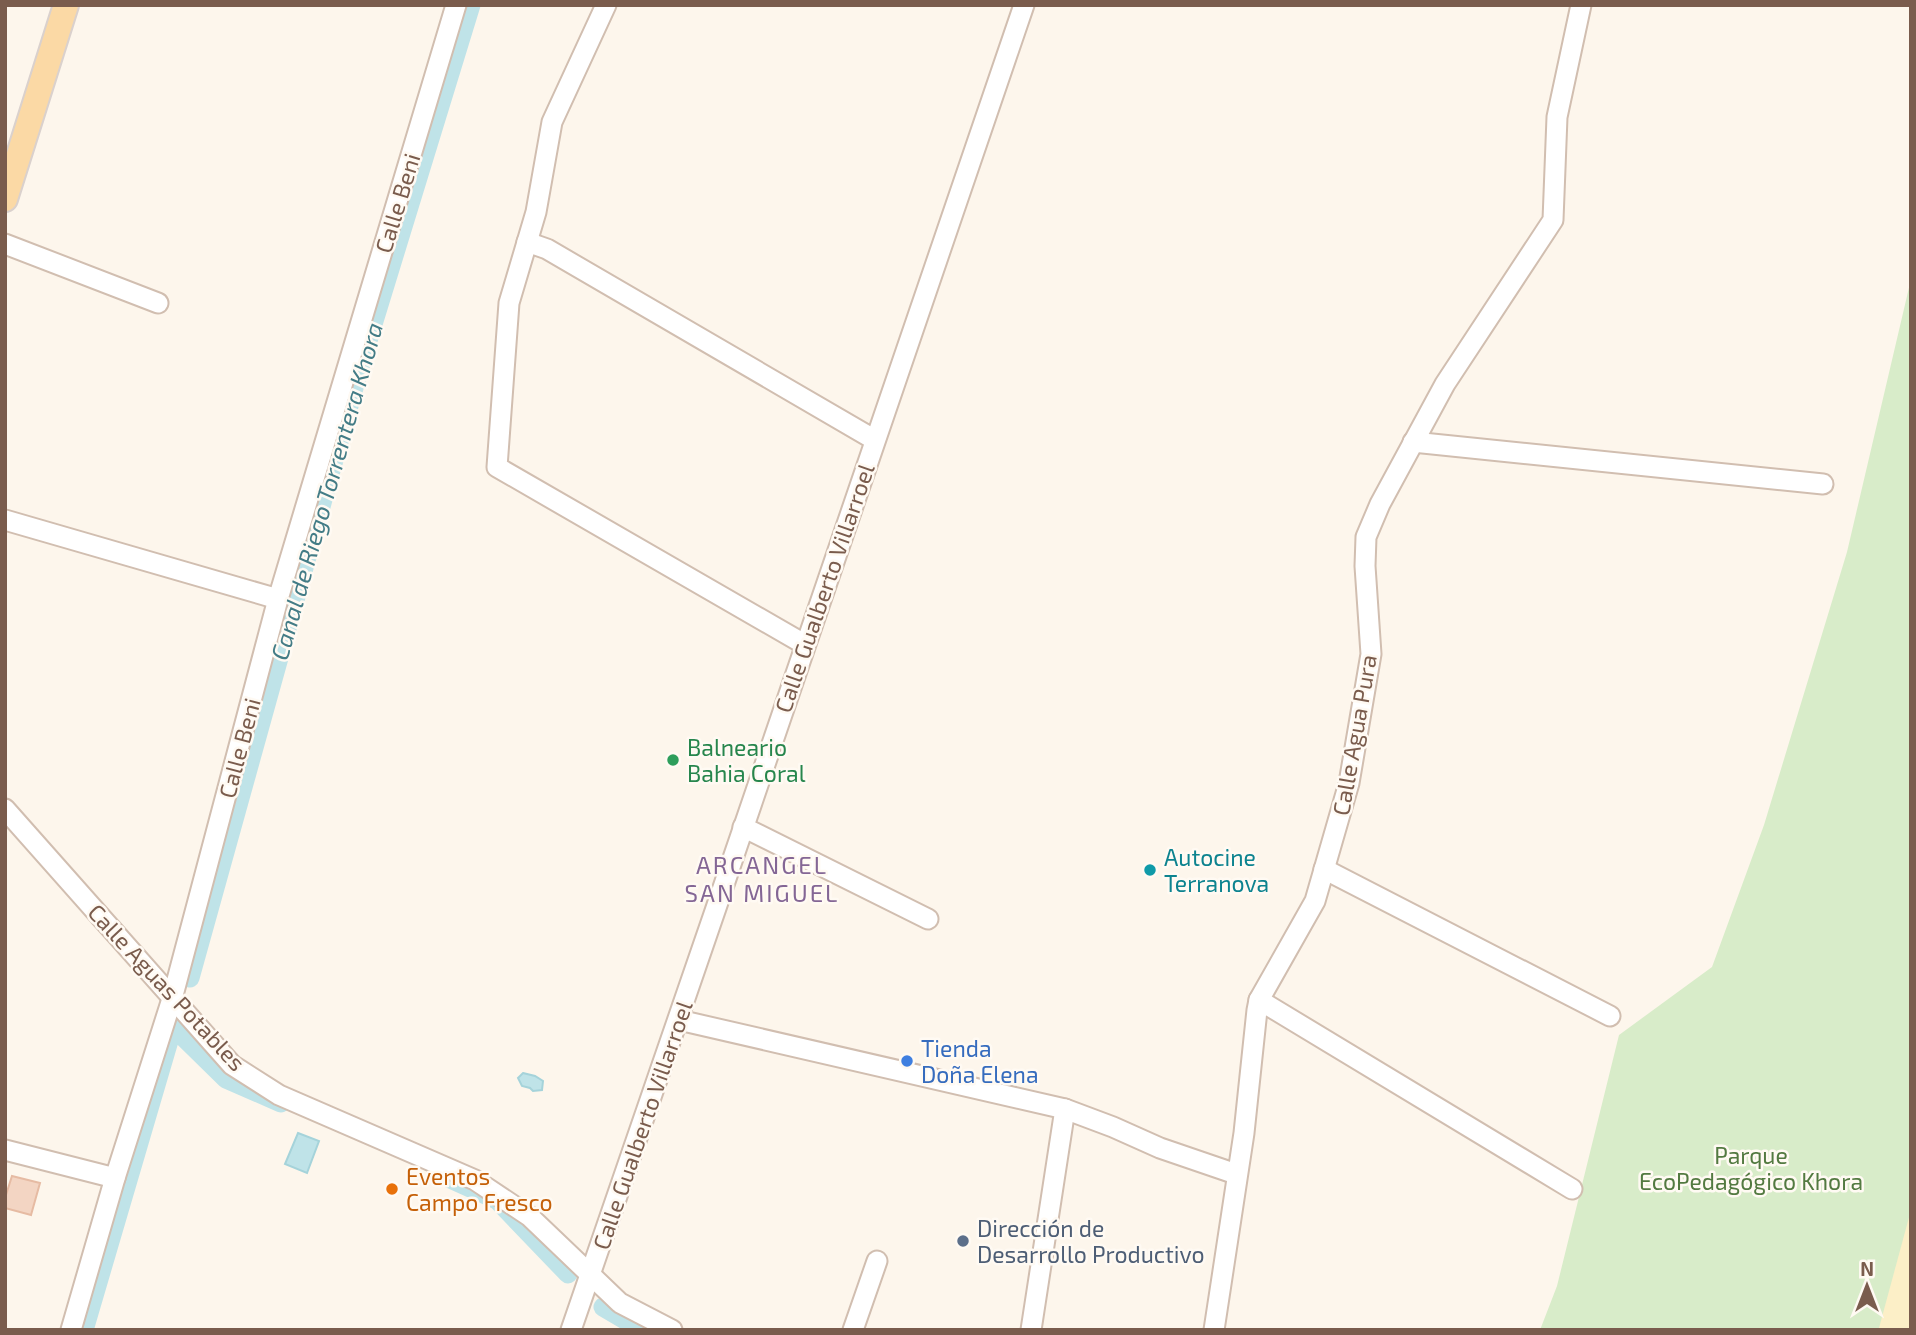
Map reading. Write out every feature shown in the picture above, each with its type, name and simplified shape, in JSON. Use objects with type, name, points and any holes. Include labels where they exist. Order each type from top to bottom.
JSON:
[{"type":"main road","points":[[5,199],[66,5]]},
{"type":"street","name":"Calle Beni","points":[[71,1330],[115,1178],[172,999],[278,599],[456,5]]},
{"type":"street","points":[[606,5],[552,122],[536,212],[509,303],[497,467],[804,644]]},
{"type":"street","name":"Calle Gualberto Villarroel","points":[[572,1330],[1024,5]]},
{"type":"street","name":"Calle Agua Pura","points":[[1214,1330],[1244,1133],[1259,1000],[1315,901],[1349,783],[1371,654],[1365,566],[1366,537],[1380,504],[1445,384],[1553,219],[1557,117],[1581,5]]},
{"type":"street","points":[[527,242],[547,249],[875,440]]},
{"type":"street","points":[[5,244],[158,303]]},
{"type":"street","points":[[1413,442],[1823,484]]},
{"type":"street","points":[[5,520],[278,599]]},
{"type":"street","name":"Calle Aguas Potables","points":[[5,808],[232,1065],[279,1096],[475,1180],[529,1216],[620,1303],[672,1330]]},
{"type":"street","points":[[743,827],[928,919]]},
{"type":"street","points":[[1324,869],[1610,1016]]},
{"type":"street","points":[[1259,1000],[1572,1189]]},
{"type":"street","points":[[679,1020],[1065,1109],[1160,1148],[1236,1174]]},
{"type":"street","points":[[1031,1330],[1065,1109]]},
{"type":"street","points":[[5,1150],[115,1178]]},
{"type":"street","points":[[852,1330],[877,1261]]},
{"type":"green space","name":"Parque EcoPedagógico Khora","points":[[1911,279],[1911,1330],[1540,1330],[1557,1286],[1619,1035],[1712,967],[1764,825],[1847,552]]},
{"type":"sand","points":[[1911,1210],[1911,1330],[1879,1330],[1879,1328]]},
{"type":"water","points":[[523,1073],[543,1081],[542,1090],[533,1091],[522,1086],[518,1078]]},
{"type":"water","points":[[298,1133],[319,1141],[307,1173],[285,1164]]},
{"type":"building","points":[[12,1176],[40,1183],[31,1215],[5,1208],[5,1198]]},
{"type":"waterway","name":"Canal de Riego Torrentera Khora","points":[[190,978],[359,370],[471,5]]},
{"type":"waterway","name":"Canal de Riego Torrentera Khora","points":[[84,1330],[173,1027],[226,1079],[281,1103]]},
{"type":"waterway","name":"Canal de Riego Torrentera Khora","points":[[446,1177],[497,1200],[568,1274]]},
{"type":"waterway","name":"Canal de Riego Torrentera Khora","points":[[603,1307],[642,1330]]},
{"type":"place","name":"Balneario Bahia Coral","points":[[673,760]]},
{"type":"place","name":"Autocine Terranova","points":[[1150,870]]},
{"type":"place","name":"Tienda Doña Elena","points":[[907,1061]]},
{"type":"place","name":"Eventos Campo Fresco","points":[[392,1189]]},
{"type":"place","name":"Dirección de Desarrollo Productivo","points":[[963,1241]]},
{"type":"district","name":"ARCANGEL SAN MIGUEL","points":[[762,878]]}]
